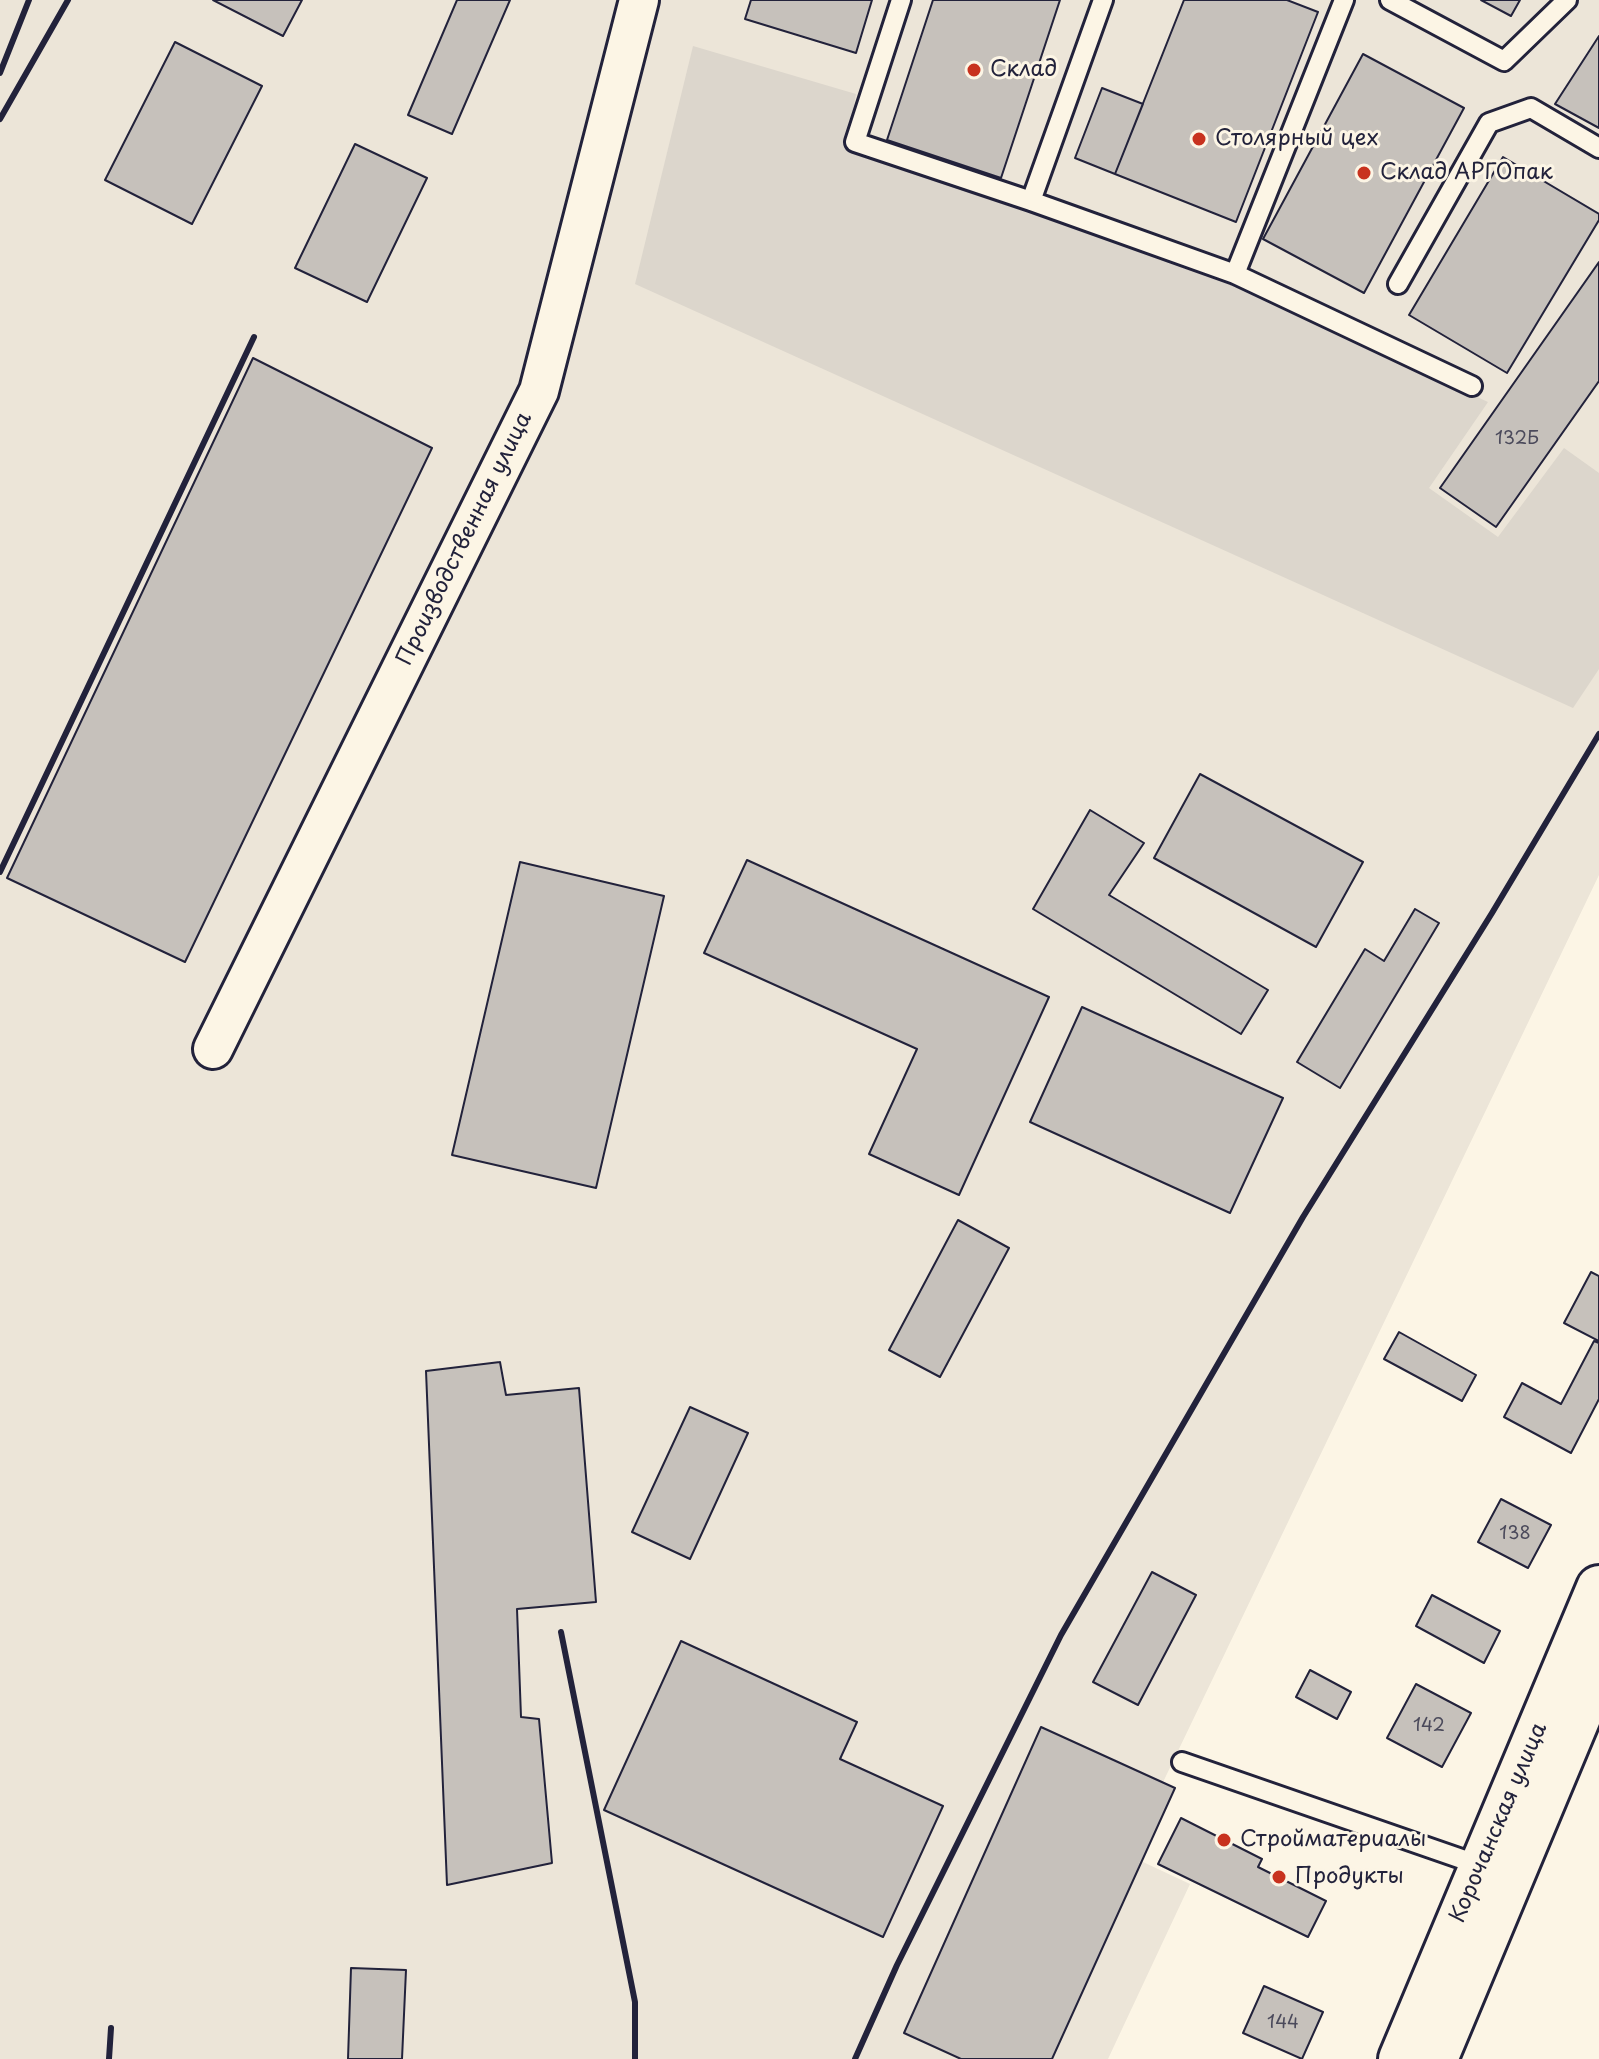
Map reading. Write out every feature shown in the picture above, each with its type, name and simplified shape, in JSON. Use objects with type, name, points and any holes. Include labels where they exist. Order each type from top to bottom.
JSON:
[{"type":"main road","name":"Корочанская улица","points":[[1435,2059],[1496,1872],[1599,1588]]},
{"type":"main road","name":"Корочанская улица","points":[[1401,2059],[1599,1667]]},
{"type":"street","name":"Производственная улица","points":[[213,1049],[539,391],[639,0]]},
{"type":"lane","points":[[901,0],[855,142],[1235,274],[1472,386]]},
{"type":"lane","points":[[1031,201],[1103,0]]},
{"type":"lane","points":[[1235,274],[1344,0]]},
{"type":"lane","points":[[1390,0],[1504,61],[1567,0]]},
{"type":"lane","points":[[1398,284],[1489,123],[1531,108],[1599,148]]},
{"type":"lane","points":[[1182,1762],[1496,1872]]},
{"type":"shaded area","points":[[0,0],[1599,0],[1599,875],[1128,1855],[1190,1884],[1108,2059],[0,2059]]},
{"type":"shaded area","points":[[693,46],[856,94],[846,149],[1052,218],[1223,280],[1488,402],[1429,488],[1498,537],[1564,448],[1599,473],[1599,669],[1573,708],[635,284]]},
{"type":"building","points":[[213,0],[302,0],[283,36]]},
{"type":"building","points":[[457,0],[510,0],[452,134],[408,115]]},
{"type":"building","points":[[751,0],[872,0],[856,53],[745,19]]},
{"type":"building","name":"Склад","points":[[933,0],[1060,0],[1001,178],[887,140]]},
{"type":"building","name":"Столярный цех","points":[[1184,0],[1287,0],[1318,12],[1236,222],[1115,174]]},
{"type":"building","points":[[1481,0],[1520,0],[1511,16]]},
{"type":"building","points":[[1599,36],[1599,128],[1555,104]]},
{"type":"building","points":[[175,42],[262,86],[192,224],[105,180]]},
{"type":"building","name":"Склад АРГОпак","points":[[1363,54],[1464,108],[1364,293],[1263,239]]},
{"type":"building","points":[[1102,88],[1143,104],[1115,174],[1075,158]]},
{"type":"building","points":[[355,144],[427,178],[367,302],[295,268]]},
{"type":"building","points":[[1503,157],[1599,214],[1599,220],[1507,373],[1409,315]]},
{"type":"building","points":[[1599,262],[1599,381],[1496,527],[1440,488]]},
{"type":"building","points":[[253,358],[432,448],[185,962],[7,878]]},
{"type":"building","points":[[1200,774],[1363,862],[1316,947],[1154,858]]},
{"type":"building","points":[[1090,810],[1144,843],[1109,895],[1268,990],[1241,1034],[1033,909]]},
{"type":"building","points":[[747,860],[1049,997],[959,1195],[869,1154],[917,1049],[704,953]]},
{"type":"building","points":[[520,862],[664,896],[596,1188],[452,1155]]},
{"type":"building","points":[[1415,909],[1439,923],[1340,1088],[1297,1062],[1365,949],[1384,961]]},
{"type":"building","points":[[1082,1007],[1283,1098],[1230,1213],[1030,1122]]},
{"type":"building","points":[[958,1220],[1009,1248],[940,1377],[889,1350]]},
{"type":"building","points":[[1591,1272],[1599,1276],[1599,1341],[1564,1323]]},
{"type":"building","points":[[1399,1332],[1476,1375],[1462,1401],[1384,1359]]},
{"type":"building","points":[[1594,1341],[1599,1343],[1599,1399],[1571,1453],[1504,1417],[1522,1383],[1561,1404]]},
{"type":"building","points":[[500,1362],[506,1395],[579,1388],[596,1602],[517,1609],[521,1717],[539,1719],[552,1863],[447,1885],[426,1371]]},
{"type":"building","points":[[690,1407],[748,1433],[690,1559],[632,1532]]},
{"type":"building","points":[[1501,1499],[1551,1525],[1528,1568],[1478,1542]]},
{"type":"building","points":[[1152,1572],[1196,1595],[1138,1705],[1093,1682]]},
{"type":"building","points":[[1432,1595],[1500,1631],[1484,1663],[1416,1626]]},
{"type":"building","points":[[681,1641],[857,1722],[840,1759],[943,1806],[883,1937],[604,1810]]},
{"type":"building","points":[[1310,1670],[1351,1692],[1337,1719],[1296,1697]]},
{"type":"building","points":[[1416,1684],[1471,1713],[1442,1767],[1387,1738]]},
{"type":"building","points":[[1041,1727],[1175,1788],[1052,2059],[961,2059],[904,2033]]},
{"type":"building","points":[[1181,1818],[1262,1859],[1258,1867],[1326,1901],[1308,1937],[1158,1864]]},
{"type":"building","points":[[351,1968],[406,1970],[402,2059],[348,2059]]},
{"type":"building","points":[[1264,1986],[1323,2012],[1302,2059],[1243,2033]]},
{"type":"railway","points":[[0,73],[29,0]]},
{"type":"railway","points":[[0,119],[68,0]]},
{"type":"railway","points":[[0,872],[254,337]]},
{"type":"railway","points":[[855,2059],[897,1965],[1061,1635],[1303,1217],[1599,734]]},
{"type":"railway","points":[[561,1632],[635,2002],[635,2059]]},
{"type":"railway","points":[[109,2059],[111,2028]]},
{"type":"place","name":"Склад","points":[[974,70]]},
{"type":"place","name":"Столярный цех","points":[[1199,139]]},
{"type":"place","name":"Склад АРГОпак","points":[[1364,173]]},
{"type":"place","name":"Стройматериалы","points":[[1224,1840]]},
{"type":"place","name":"Продукты","points":[[1279,1877]]}]
